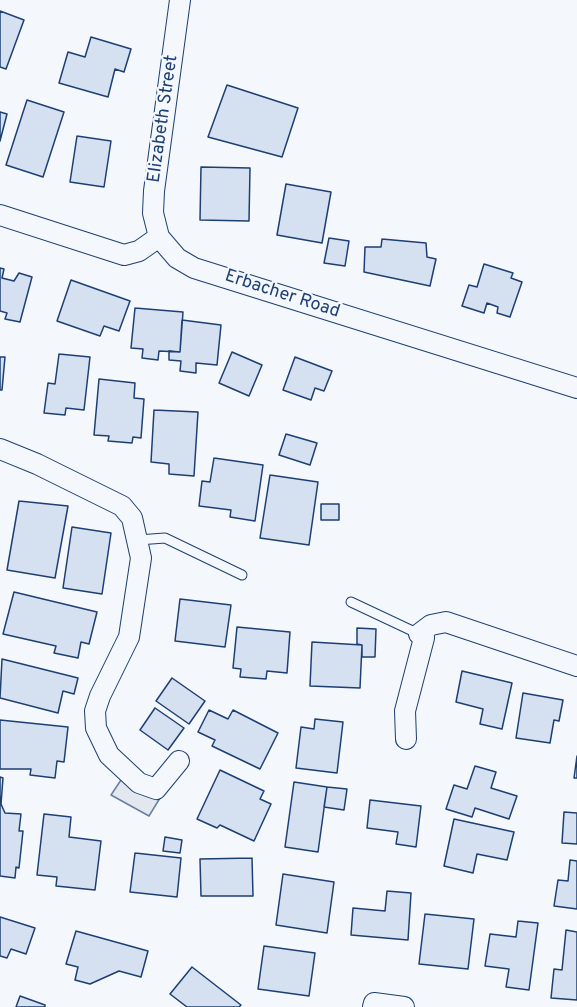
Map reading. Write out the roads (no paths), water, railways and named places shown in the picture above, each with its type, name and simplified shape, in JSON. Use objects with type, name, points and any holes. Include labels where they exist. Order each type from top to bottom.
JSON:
[{"type":"street","name":"Elizabeth Street","points":[[159,237],[153,213],[154,191],[180,0]]},
{"type":"street","points":[[0,215],[124,255],[139,251],[159,237]]},
{"type":"street","name":"Erbacher Road","points":[[159,237],[177,258],[194,268],[577,388]]},
{"type":"street","points":[[0,449],[37,464],[122,506],[132,518],[141,558],[129,637],[100,696],[95,711],[96,728],[109,755],[139,783],[156,789],[179,761]]},
{"type":"street","points":[[406,739],[405,711],[424,638],[419,634],[431,625],[447,622],[577,666]]},
{"type":"street","points":[[373,1007],[374,1003],[404,1007]]},
{"type":"lane","points":[[138,540],[165,538],[242,575]]},
{"type":"lane","points":[[351,602],[419,634]]}]
